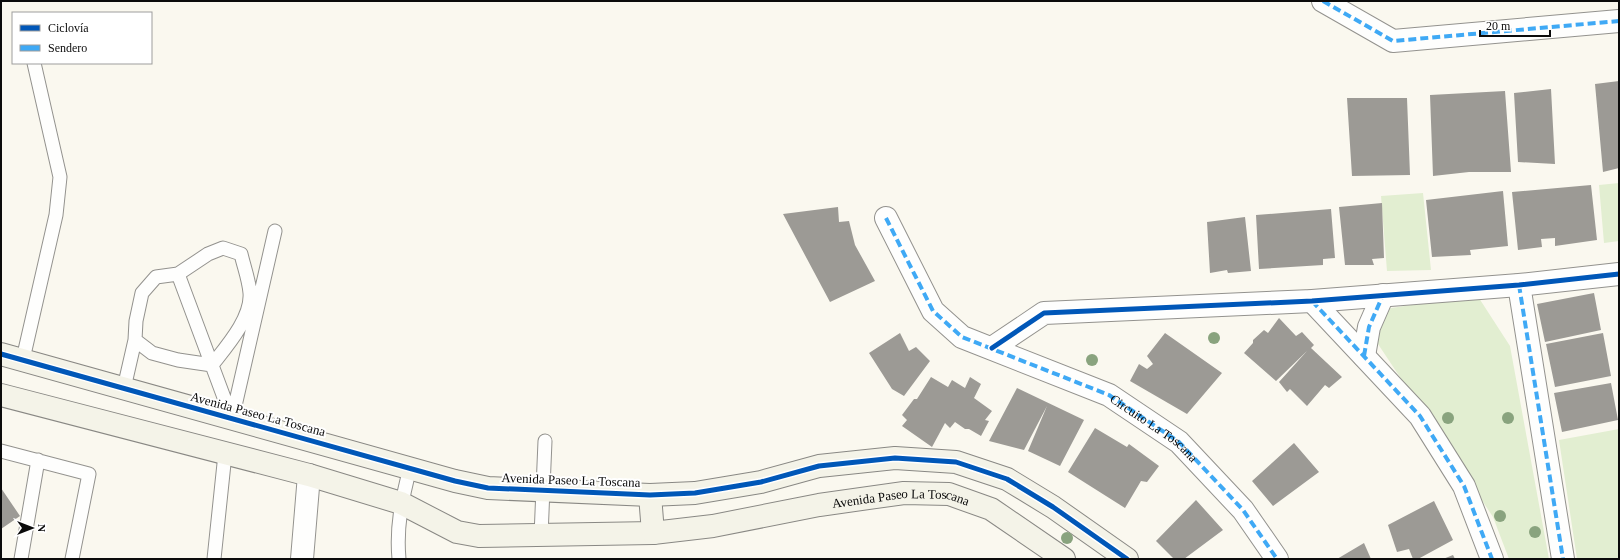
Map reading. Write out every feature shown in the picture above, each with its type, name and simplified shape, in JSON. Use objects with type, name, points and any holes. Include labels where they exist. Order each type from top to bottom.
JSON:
[{"type":"street","points":[[1323,1],[1393,41],[1619,21]]},
{"type":"street","name":"Circuito La Toscana","points":[[886,218],[933,311],[962,337],[1109,395],[1179,442],[1243,510],[1277,559]]},
{"type":"street","points":[[992,348],[1044,313],[1312,301],[1519,285],[1619,274]]},
{"type":"street","points":[[1519,285],[1563,559]]},
{"type":"street","points":[[1364,356],[1369,327],[1383,295]]},
{"type":"street","points":[[1312,301],[1420,416],[1464,486],[1492,559]]},
{"type":"street","name":"Avenida Paseo La Toscana","points":[[1,354],[455,481],[488,488],[542,492],[650,495],[695,493],[761,482],[820,466],[895,458],[956,462],[1007,479],[1053,507],[1127,559]]},
{"type":"street","name":"Avenida Paseo La Toscana","points":[[1,395],[309,476],[401,503],[457,532],[479,536],[652,533],[713,526],[819,505],[904,493],[949,494],[991,509],[1064,559]]},
{"type":"street","points":[[302,559],[309,476]]},
{"type":"street","points":[[650,495],[652,533]]},
{"type":"lane","points":[[23,359],[56,215],[60,177],[34,64]]},
{"type":"lane","points":[[232,419],[275,231]]},
{"type":"lane","points":[[124,388],[135,340],[136,321],[142,293],[156,277],[178,274],[208,254],[223,248],[241,254],[250,294],[246,312],[236,336],[212,365]]},
{"type":"lane","points":[[178,274],[232,419]]},
{"type":"lane","points":[[135,340],[152,353],[178,360],[212,365]]},
{"type":"lane","points":[[541,536],[545,441]]},
{"type":"lane","points":[[1,451],[89,474],[72,559]]},
{"type":"lane","points":[[214,559],[225,454]]},
{"type":"lane","points":[[21,559],[38,460]]},
{"type":"lane","points":[[399,559],[397,538],[401,503],[410,468]]},
{"type":"green space","points":[[1619,183],[1619,241],[1604,243],[1599,185]]},
{"type":"green space","points":[[1423,193],[1431,270],[1387,271],[1381,196]]},
{"type":"green space","points":[[1477,295],[1510,346],[1549,559],[1509,559],[1493,517],[1374,338],[1385,309]]},
{"type":"green space","points":[[1619,429],[1619,559],[1577,559],[1559,440]]},
{"type":"building","points":[[1619,81],[1619,168],[1603,172],[1595,84]]},
{"type":"building","points":[[1551,89],[1555,164],[1518,162],[1514,93]]},
{"type":"building","points":[[1505,91],[1511,172],[1469,172],[1433,176],[1430,95]]},
{"type":"building","points":[[1347,98],[1407,98],[1410,175],[1352,176]]},
{"type":"building","points":[[1591,185],[1597,240],[1555,246],[1555,238],[1541,239],[1542,247],[1518,250],[1512,192]]},
{"type":"building","points":[[1503,191],[1508,246],[1470,250],[1471,255],[1432,257],[1426,200]]},
{"type":"building","points":[[1382,203],[1384,258],[1372,259],[1374,265],[1345,265],[1339,207]]},
{"type":"building","points":[[838,207],[839,222],[849,221],[855,245],[875,281],[830,302],[783,214]]},
{"type":"building","points":[[1331,209],[1335,258],[1323,259],[1323,265],[1259,269],[1256,215]]},
{"type":"building","points":[[1245,217],[1251,271],[1228,273],[1227,270],[1210,273],[1207,222]]},
{"type":"building","points":[[1594,293],[1601,330],[1545,342],[1537,304]]},
{"type":"building","points":[[1279,318],[1296,336],[1302,332],[1314,345],[1311,348],[1342,377],[1329,388],[1325,385],[1307,406],[1290,389],[1287,392],[1279,382],[1307,351],[1276,381],[1244,353],[1253,343],[1253,340],[1264,330],[1268,333]]},
{"type":"building","points":[[900,333],[909,351],[916,347],[930,361],[904,396],[892,389],[869,353]]},
{"type":"building","points":[[1165,333],[1222,373],[1187,414],[1130,381],[1139,364],[1147,369],[1153,364],[1147,356]]},
{"type":"building","points":[[1603,333],[1611,376],[1555,387],[1546,344]]},
{"type":"building","points":[[931,377],[948,387],[952,380],[965,388],[970,377],[981,384],[974,398],[992,411],[985,420],[989,421],[981,436],[969,429],[965,429],[955,422],[950,428],[945,423],[932,447],[902,426],[907,420],[902,415],[914,399],[917,399]]},
{"type":"building","points":[[1611,383],[1618,420],[1562,432],[1554,393]]},
{"type":"building","points":[[1017,388],[1084,420],[1060,466],[1028,451],[1047,406],[1024,450],[989,441]]},
{"type":"building","points":[[1095,428],[1127,447],[1129,444],[1159,466],[1147,482],[1141,481],[1125,508],[1068,472]]},
{"type":"building","points":[[1294,443],[1319,472],[1273,506],[1252,481]]},
{"type":"building","points":[[1,488],[20,516],[1,529]]},
{"type":"building","points":[[1196,500],[1223,530],[1184,559],[1174,559],[1156,541]]},
{"type":"building","points":[[1434,501],[1453,540],[1418,559],[1413,559],[1409,549],[1397,552],[1388,525]]},
{"type":"building","points":[[1364,543],[1371,559],[1337,559]]},
{"type":"building","points":[[1453,555],[1455,559],[1443,559]]},
{"type":"marked path","points":[[1323,1],[1393,41],[1619,21]]},
{"type":"marked path","points":[[886,218],[933,311],[962,337],[1109,395],[1179,442],[1243,510],[1277,559]]},
{"type":"marked path","points":[[1519,285],[1563,559]]},
{"type":"marked path","points":[[1364,356],[1369,327],[1383,295]]},
{"type":"marked path","points":[[1312,301],[1420,416],[1464,486],[1492,559]]},
{"type":"cycle path","points":[[992,348],[1044,313],[1312,301],[1519,285],[1619,274]]},
{"type":"cycle path","points":[[1,354],[455,481],[488,488],[650,495],[695,493],[761,482],[819,466],[895,458],[956,462],[1007,479],[1053,507],[1127,559]]}]
